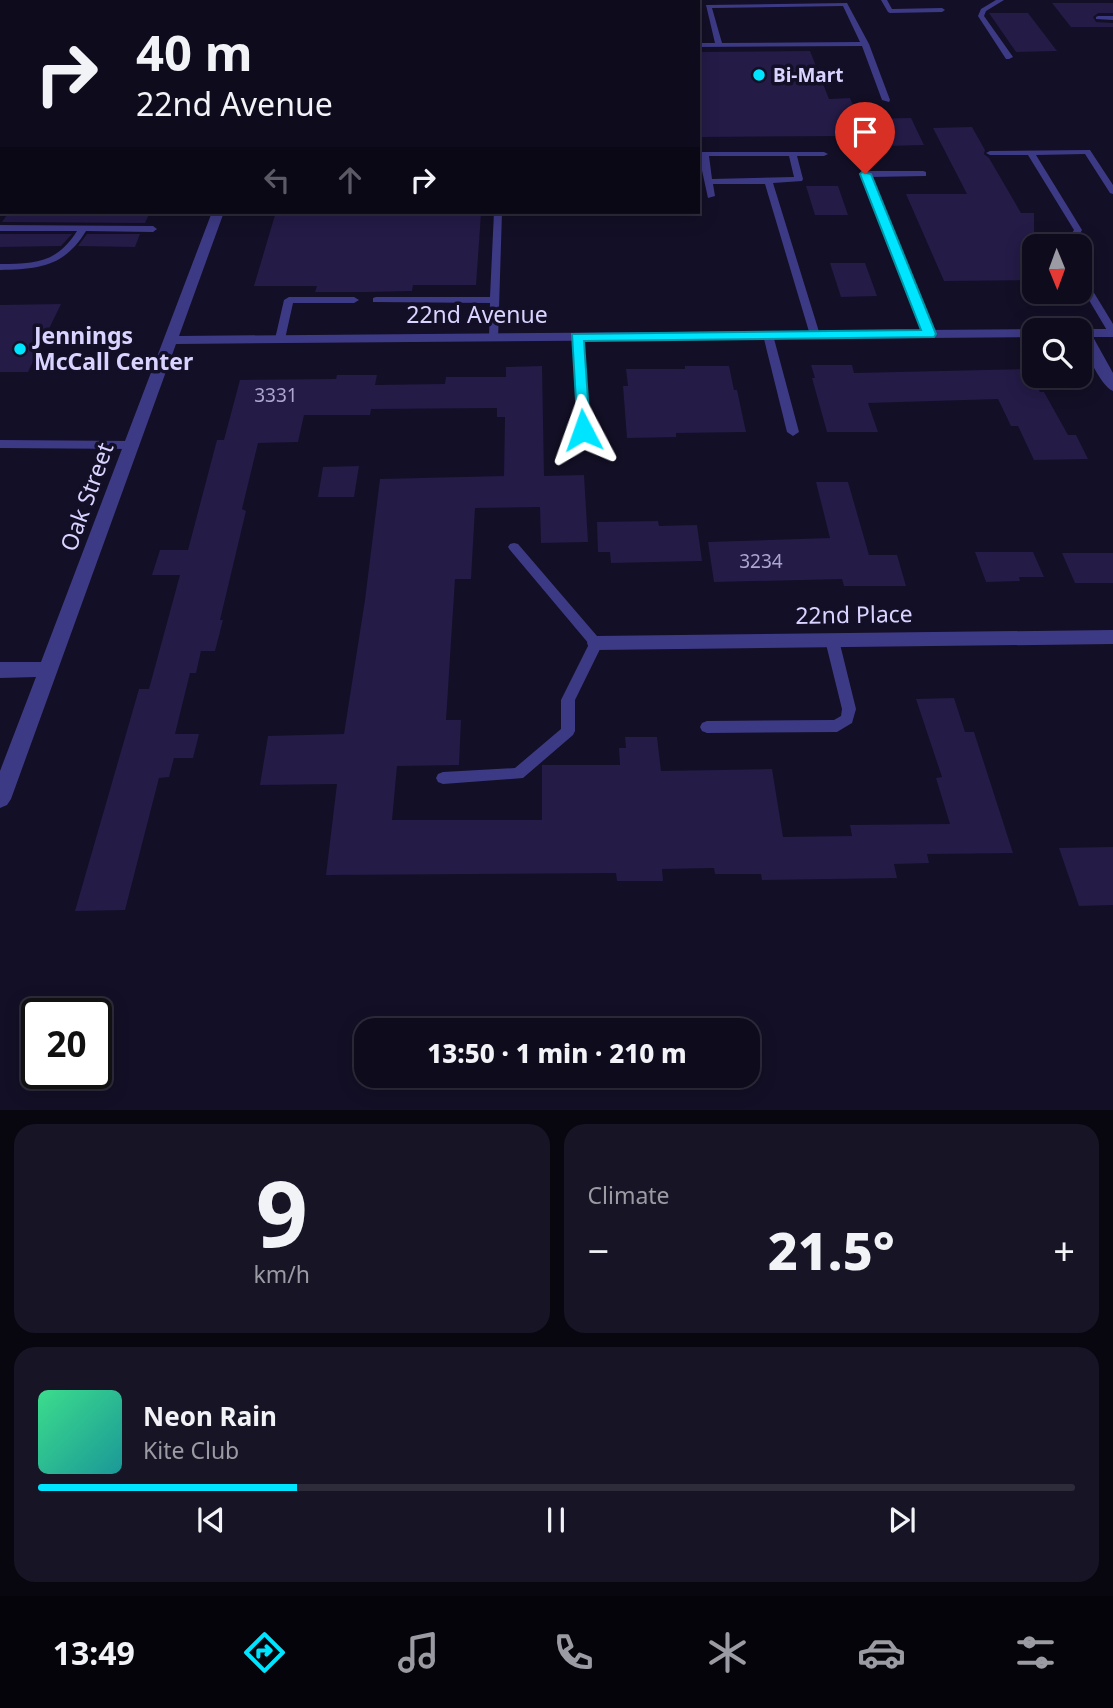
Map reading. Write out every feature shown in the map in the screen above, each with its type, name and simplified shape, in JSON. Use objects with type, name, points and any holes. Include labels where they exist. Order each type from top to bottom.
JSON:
[{"type":"street","name":"Oak Street","points":[[0,799],[217,214]]},
{"type":"street","points":[[1092,333],[1113,332]]},
{"type":"street","name":"22nd Avenue","points":[[172,340],[1022,333]]},
{"type":"street","points":[[1092,351],[1113,386]]},
{"type":"street","name":"22nd Place","points":[[596,643],[1113,637]]},
{"type":"street","points":[[0,670],[50,670]]},
{"type":"lane","points":[[884,0],[890,11],[942,10],[935,0]]},
{"type":"lane","points":[[1001,0],[983,10],[981,16],[1009,57]]},
{"type":"lane","points":[[719,45],[708,6],[845,4],[865,44],[886,100]]},
{"type":"lane","points":[[700,16],[710,16]]},
{"type":"lane","points":[[1098,18],[1113,18]]},
{"type":"lane","points":[[700,45],[865,44]]},
{"type":"lane","points":[[990,153],[1087,152],[1113,191]]},
{"type":"lane","points":[[1031,153],[1078,230],[1075,234]]},
{"type":"lane","points":[[710,196],[701,154],[824,154]]},
{"type":"lane","points":[[709,182],[799,178],[792,155]]},
{"type":"lane","points":[[923,174],[865,174],[929,334]]},
{"type":"lane","points":[[768,181],[815,335]]},
{"type":"lane","points":[[494,338],[498,214]]},
{"type":"lane","points":[[0,228],[153,229]]},
{"type":"lane","points":[[0,267],[27,267],[50,263],[67,252],[83,229]]},
{"type":"lane","points":[[1092,298],[1113,332]]},
{"type":"lane","points":[[280,339],[289,300],[354,300]]},
{"type":"lane","points":[[376,300],[495,300]]},
{"type":"lane","points":[[768,335],[793,432]]},
{"type":"lane","points":[[577,337],[583,430]]},
{"type":"lane","points":[[0,444],[133,445]]},
{"type":"lane","points":[[443,778],[518,774],[568,731],[568,700],[596,643],[514,547]]},
{"type":"lane","points":[[707,727],[837,726],[846,719],[849,709],[832,640]]},
{"type":"building","points":[[1052,3],[1113,3],[1113,13],[1098,13],[1093,17],[1096,22],[1113,23],[1113,27],[1071,27]]},
{"type":"building","points":[[989,13],[1028,13],[1057,51],[1016,52]]},
{"type":"building","points":[[810,51],[829,99],[850,98],[859,119],[911,118],[924,145],[845,147],[841,136],[702,137],[700,52]]},
{"type":"building","points":[[972,127],[985,150],[984,154],[989,158],[1021,213],[1034,213],[1034,234],[1022,234],[1022,280],[944,281],[906,194],[967,194],[933,128]]},
{"type":"building","points":[[806,186],[838,186],[848,215],[815,215]]},
{"type":"building","points":[[8,214],[149,214],[145,223],[2,222]]},
{"type":"building","points":[[481,214],[476,285],[413,285],[412,291],[368,292],[315,292],[317,286],[254,286],[275,215]]},
{"type":"building","points":[[0,234],[72,234],[61,246],[0,247]]},
{"type":"building","points":[[87,234],[140,234],[135,247],[78,246]]},
{"type":"building","points":[[830,263],[865,263],[877,296],[841,297]]},
{"type":"building","name":"Jennings McCall Center","points":[[61,304],[28,372],[0,372],[0,305]]},
{"type":"building","points":[[811,365],[852,365],[854,373],[1022,369],[1022,388],[1038,388],[1040,392],[1044,392],[1068,435],[1076,435],[1088,459],[1034,460],[1018,426],[1011,426],[998,399],[868,403],[878,432],[827,432],[812,378],[815,378]]},
{"type":"building","points":[[542,366],[544,476],[584,475],[588,542],[541,543],[540,507],[475,508],[471,579],[455,579],[446,720],[461,720],[459,765],[397,766],[392,820],[542,820],[542,765],[620,765],[619,748],[626,748],[625,737],[657,737],[661,771],[772,769],[783,837],[852,836],[850,825],[950,824],[936,778],[942,777],[916,699],[954,698],[965,732],[974,732],[1013,853],[927,854],[929,863],[894,864],[897,878],[762,880],[761,874],[715,874],[714,868],[662,869],[663,881],[617,881],[616,873],[326,875],[337,784],[260,785],[268,736],[344,734],[380,479],[504,476],[505,417],[497,417],[497,408],[371,409],[370,415],[304,415],[298,442],[258,443],[242,509],[246,511],[215,651],[201,651],[196,673],[190,673],[175,734],[199,734],[193,758],[174,758],[169,777],[159,778],[125,910],[75,911],[139,689],[149,689],[180,575],[152,575],[160,550],[188,550],[217,440],[224,440],[240,380],[336,379],[337,375],[377,375],[375,385],[445,384],[446,377],[506,377],[506,367]]},
{"type":"building","points":[[685,366],[729,366],[746,432],[676,433],[676,437],[627,438],[623,386],[628,386],[626,369],[685,369]]},
{"type":"building","points":[[359,466],[354,497],[318,497],[323,467]]},
{"type":"building","points":[[816,482],[848,482],[869,555],[897,555],[906,586],[844,586],[842,579],[714,582],[708,542],[830,538]]},
{"type":"building","points":[[658,521],[659,526],[697,525],[702,561],[611,563],[610,552],[598,552],[597,522]]},
{"type":"building","points":[[975,552],[1033,552],[1044,577],[1019,577],[1020,581],[986,582]]},
{"type":"building","points":[[1062,553],[1113,553],[1113,583],[1075,583]]},
{"type":"building","points":[[1113,847],[1113,905],[1079,906],[1059,848]]},
{"type":"place","name":"Bi-Mart","points":[[759,75]]},
{"type":"place","name":"Jennings McCall Center","points":[[20,349]]},
{"type":"route","points":[[583,430],[577,337],[929,334],[865,174]]}]
